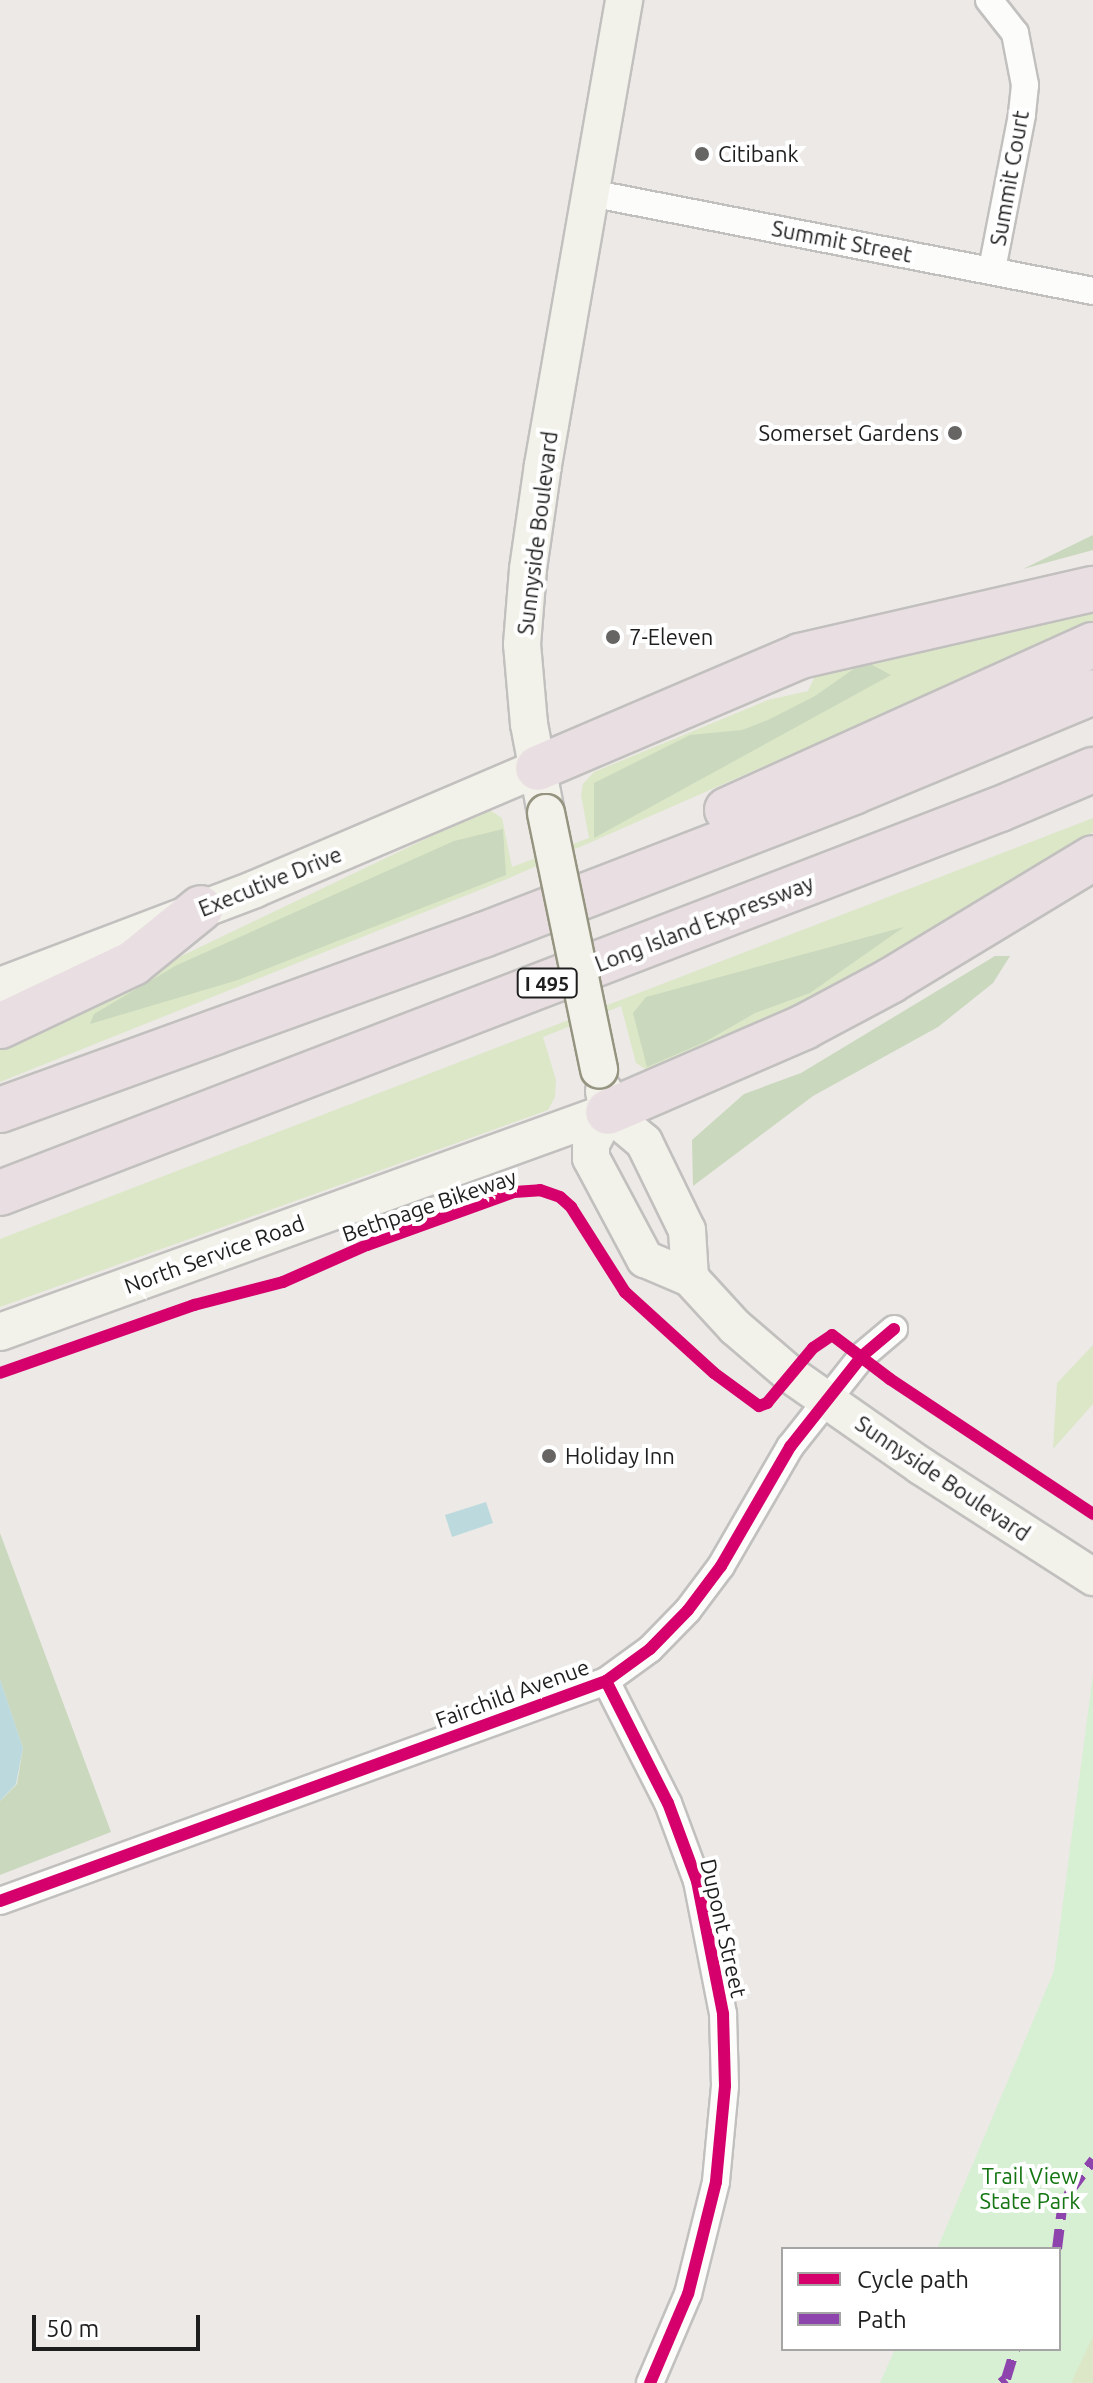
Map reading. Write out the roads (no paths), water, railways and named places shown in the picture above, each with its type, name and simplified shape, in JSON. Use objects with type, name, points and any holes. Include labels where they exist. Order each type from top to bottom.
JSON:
[{"type":"highway","points":[[538,768],[800,656],[1093,589]]},
{"type":"highway","points":[[641,873],[708,818],[1093,645]]},
{"type":"highway","points":[[0,1110],[483,935],[853,792],[1093,692]]},
{"type":"highway","name":"Long Island Expressway","points":[[0,1193],[985,815],[1093,770]]},
{"type":"highway","points":[[608,1112],[804,1027],[890,981],[1093,858]]},
{"type":"highway","points":[[0,1026],[133,963],[201,908]]},
{"type":"main road","name":"Sunnyside Boulevard","points":[[624,0],[528,569],[522,644],[546,813],[608,1112],[591,1144],[591,1158],[645,1259],[690,1278],[735,1327],[826,1400],[1093,1577]]},
{"type":"main road","name":"Executive Drive","points":[[0,986],[311,866],[538,768]]},
{"type":"main road","points":[[608,1112],[644,1142],[687,1230],[690,1278]]},
{"type":"main road","name":"North Service Road","points":[[0,1332],[608,1112]]},
{"type":"street","name":"Summit Court","points":[[989,0],[1015,33],[1025,85],[992,270]]},
{"type":"street","name":"Summit Street","points":[[590,193],[1093,291]]},
{"type":"street","name":"Fairchild Avenue","points":[[0,1901],[606,1681],[650,1649],[688,1610],[721,1566],[790,1447],[862,1356],[894,1329]]},
{"type":"street","name":"Dupont Street","points":[[606,1681],[668,1803],[697,1881],[723,2014],[725,2086],[716,2182],[688,2294],[650,2383]]},
{"type":"water","points":[[486,1502],[493,1523],[452,1537],[445,1515]]},
{"type":"water","points":[[0,1679],[23,1748],[16,1784],[0,1801]]},
{"type":"place","name":"Citibank","points":[[702,154]]},
{"type":"place","name":"Somerset Gardens","points":[[955,433]]},
{"type":"place","name":"7-Eleven","points":[[613,637]]},
{"type":"place","name":"Holiday Inn","points":[[549,1456]]},
{"type":"park label","name":"Trail View State Park","points":[[1030,2188]]}]
